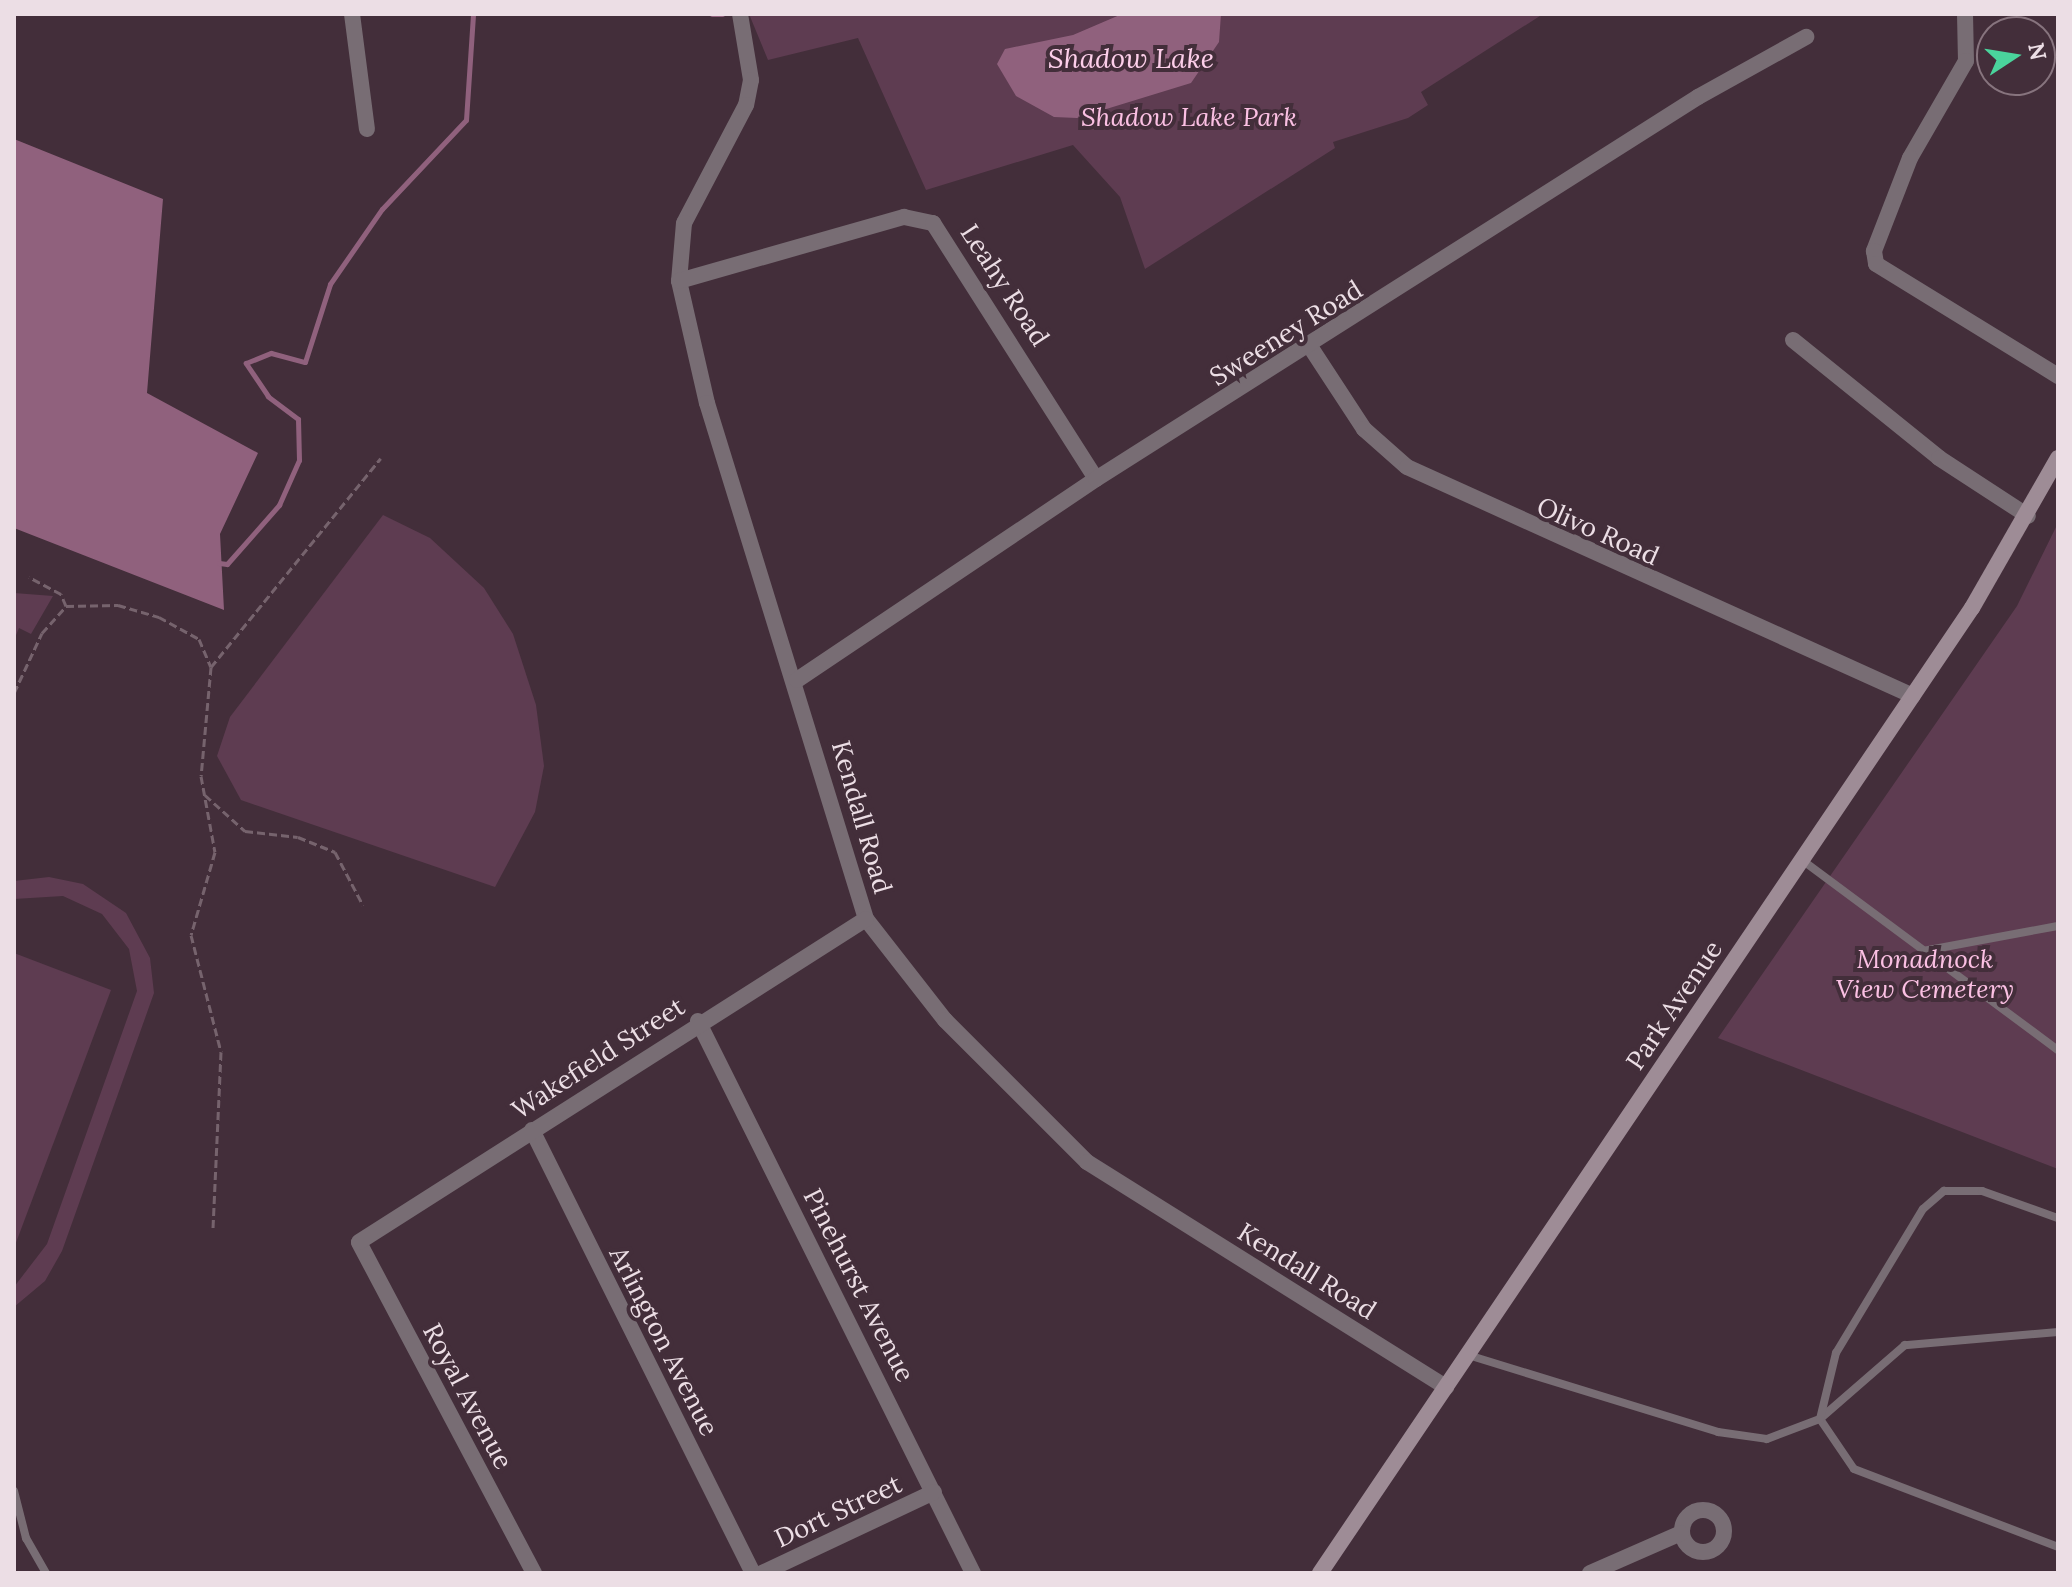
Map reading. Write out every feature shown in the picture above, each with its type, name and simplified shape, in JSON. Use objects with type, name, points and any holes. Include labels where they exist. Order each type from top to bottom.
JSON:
[{"type":"street","points":[[352,14],[367,129]]},
{"type":"street","name":"Kendall Road","points":[[740,14],[751,80],[746,105],[684,223],[679,281],[707,403],[797,680],[866,919],[945,1020],[1087,1162],[1446,1387]]},
{"type":"street","points":[[1965,14],[1966,61],[1910,158],[1874,251],[1876,264],[2058,376]]},
{"type":"street","name":"Sweeney Road","points":[[797,680],[1096,479],[1311,348],[1698,97],[1806,37]]},
{"type":"street","name":"Leahy Road","points":[[679,281],[904,217],[933,223],[1096,479]]},
{"type":"street","points":[[1793,340],[1918,442],[2028,516]]},
{"type":"street","name":"Olivo Road","points":[[1311,348],[1364,429],[1407,467],[1913,696]]},
{"type":"street","name":"Park Avenue","points":[[1320,1573],[1913,696],[2028,516],[2058,458]]},
{"type":"street","name":"Wakefield Street","points":[[359,1242],[698,1021],[866,919]]},
{"type":"street","name":"Pinehurst Avenue","points":[[698,1021],[973,1573]]},
{"type":"street","name":"Arlington Avenue","points":[[532,1130],[753,1573]]},
{"type":"street","name":"Royal Avenue","points":[[359,1242],[534,1573]]},
{"type":"street","name":"Dort Street","points":[[762,1573],[934,1492]]},
{"type":"street","points":[[1590,1573],[1681,1533]]},
{"type":"lane","points":[[1802,860],[2058,1050]]},
{"type":"lane","points":[[1923,951],[2058,926]]},
{"type":"lane","points":[[2058,1218],[1982,1191],[1944,1191],[1923,1209],[1836,1353],[1820,1419],[1854,1469],[2058,1547]]},
{"type":"lane","points":[[1467,1354],[1718,1432],[1767,1439],[1820,1419],[1905,1345],[2058,1332]]},
{"type":"lane","points":[[14,1491],[26,1538],[46,1573]]},
{"type":"path","points":[[211,667],[381,458]]},
{"type":"path","points":[[29,577],[61,594],[66,606]]},
{"type":"path","points":[[14,693],[42,633],[66,606],[118,605],[181,626],[199,639],[211,667],[203,791],[215,852],[191,935],[221,1052],[213,1231]]},
{"type":"path","points":[[203,791],[245,831],[298,837],[335,852],[363,905]]},
{"type":"green space","name":"Shadow Lake Park","points":[[749,14],[1543,14],[1421,92],[1428,105],[1408,118],[1333,142],[1335,148],[1145,269],[1120,197],[1073,145],[926,190],[858,38],[768,60]]},
{"type":"green space","points":[[383,515],[430,538],[484,588],[513,634],[536,705],[544,766],[535,812],[495,887],[241,800],[217,756],[230,717]]},
{"type":"green space","name":"Monadnock View Cemetery","points":[[2058,523],[2058,1169],[1718,1038],[2017,606]]},
{"type":"green space","points":[[14,593],[53,596],[31,634],[19,628],[14,640]]},
{"type":"green space","points":[[49,877],[83,884],[126,913],[150,958],[154,993],[62,1251],[45,1281],[14,1307],[14,1287],[47,1244],[137,991],[129,949],[102,914],[63,896],[14,899],[14,881]]},
{"type":"green space","points":[[14,953],[111,990],[14,1248]]},
{"type":"water","name":"Shadow Lake","points":[[1122,14],[1221,14],[1219,42],[1191,83],[1077,118],[1054,117],[1016,96],[997,64],[1005,49],[1073,35]]},
{"type":"water","points":[[14,139],[163,199],[147,393],[258,453],[220,534],[224,610],[14,528]]},
{"type":"waterway","points":[[219,563],[227,564],[279,505],[299,460],[298,419],[268,396],[246,363],[271,353],[305,362],[330,284],[382,209],[466,120],[473,14]]},
{"type":"waterway","points":[[712,14],[722,14]]}]
